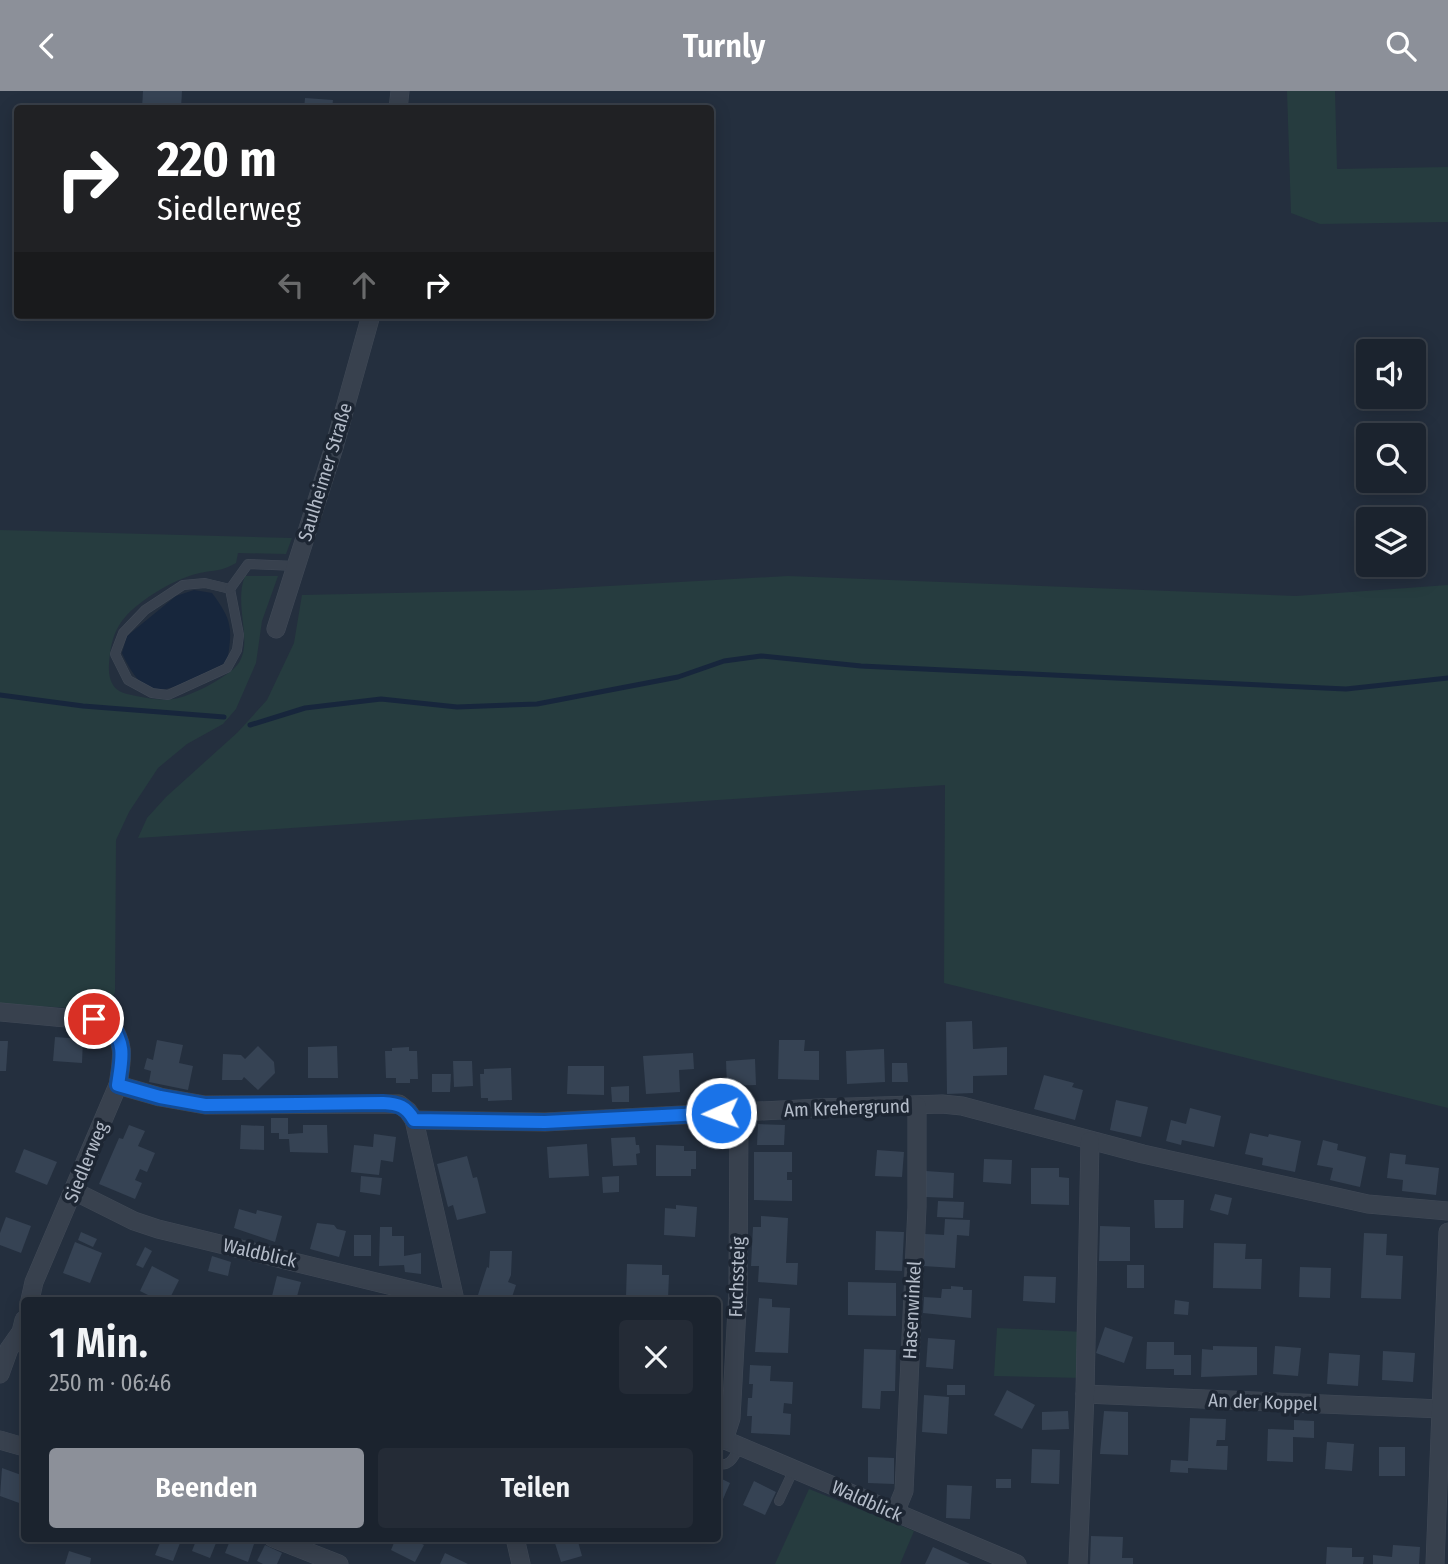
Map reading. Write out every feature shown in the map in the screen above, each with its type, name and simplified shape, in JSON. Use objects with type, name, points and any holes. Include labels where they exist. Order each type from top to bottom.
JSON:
[{"type":"street","name":"Saulheimer Straße","points":[[276,629],[335,444],[370,319]]},
{"type":"street","name":"Siedlerweg","points":[[0,1012],[110,1022],[120,1038],[122,1059],[118,1085],[34,1282],[31,1297]]},
{"type":"street","name":"Am Krehergrund","points":[[118,1085],[160,1097],[205,1105],[399,1104],[414,1120],[545,1122],[917,1105],[962,1106],[1090,1141],[1368,1204],[1448,1211]]},
{"type":"street","name":"Hasenwinkel","points":[[895,1513],[904,1491],[917,1207],[917,1105]]},
{"type":"street","name":"Fuchssteig","points":[[727,1441],[731,1418],[738,1291],[739,1113]]},
{"type":"street","points":[[414,1120],[452,1297]]},
{"type":"street","points":[[1078,1564],[1085,1394],[1090,1141]]},
{"type":"street","name":"Waldblick","points":[[74,1191],[134,1221],[158,1229],[441,1297]]},
{"type":"street","points":[[1435,1564],[1443,1482],[1441,1409],[1448,1232]]},
{"type":"street","points":[[0,1374],[9,1349],[21,1332]]},
{"type":"street","name":"An der Koppel","points":[[1085,1394],[1441,1409]]},
{"type":"street","points":[[0,1440],[21,1446]]},
{"type":"street","name":"Waldblick","points":[[727,1441],[1017,1564]]},
{"type":"street","points":[[283,1542],[339,1564]]},
{"type":"street","points":[[516,1542],[521,1564]]},
{"type":"lane","points":[[230,589],[205,583],[183,585],[145,610],[123,633],[115,655],[128,680],[152,692],[168,695],[227,668],[237,650],[239,635],[230,589],[248,564],[296,566]]},
{"type":"lane","points":[[721,1464],[729,1463],[727,1441]]},
{"type":"lane","points":[[779,1501],[794,1469]]},
{"type":"green space","points":[[1287,91],[1335,91],[1337,169],[1448,167],[1448,222],[1320,224],[1291,213]]},
{"type":"green space","points":[[0,530],[292,538],[286,554],[238,553],[236,563],[231,566],[193,575],[163,588],[130,612],[114,637],[109,669],[111,681],[117,690],[129,695],[159,699],[189,695],[226,675],[238,664],[244,645],[241,599],[245,576],[278,576],[262,621],[256,663],[236,709],[223,724],[187,744],[158,768],[129,812],[116,840],[115,992],[107,1010],[0,1004]]},
{"type":"green space","points":[[788,576],[1296,596],[1448,585],[1448,1108],[944,983],[945,785],[138,838],[147,818],[166,797],[238,732],[267,700],[294,643],[302,595],[538,590]]},
{"type":"green space","points":[[997,1328],[1085,1332],[1084,1378],[994,1376]]},
{"type":"green space","points":[[809,1489],[914,1531],[900,1564],[775,1564]]},
{"type":"water","points":[[194,590],[212,593],[224,610],[230,632],[227,662],[167,689],[153,689],[136,677],[122,653],[127,636],[176,596]]},
{"type":"building","points":[[143,91],[182,91],[181,105],[142,105]]},
{"type":"building","points":[[305,98],[333,100],[332,105],[304,105]]},
{"type":"building","points":[[972,1021],[973,1049],[1007,1047],[1007,1075],[973,1076],[973,1093],[947,1094],[946,1022]]},
{"type":"building","points":[[55,1037],[83,1039],[82,1063],[53,1061]]},
{"type":"building","points":[[157,1040],[183,1045],[179,1063],[193,1066],[188,1090],[149,1082],[151,1071],[144,1069],[147,1058],[153,1060]]},
{"type":"building","points":[[779,1040],[805,1040],[804,1051],[819,1051],[819,1080],[778,1079]]},
{"type":"building","points":[[0,1041],[8,1041],[6,1071],[0,1071]]},
{"type":"building","points":[[258,1046],[274,1062],[275,1073],[258,1090],[244,1077],[242,1080],[222,1080],[223,1054],[241,1055],[245,1059]]},
{"type":"building","points":[[337,1046],[338,1078],[308,1078],[308,1047]]},
{"type":"building","points":[[409,1047],[409,1051],[417,1051],[418,1079],[410,1079],[410,1083],[396,1083],[396,1078],[386,1078],[385,1051]]},
{"type":"building","points":[[884,1049],[885,1082],[847,1084],[846,1051]]},
{"type":"building","points":[[693,1053],[694,1069],[679,1070],[680,1092],[646,1094],[643,1056]]},
{"type":"building","points":[[755,1059],[756,1085],[727,1086],[726,1061]]},
{"type":"building","points":[[453,1061],[472,1061],[473,1086],[454,1087]]},
{"type":"building","points":[[892,1063],[907,1063],[908,1082],[892,1082]]},
{"type":"building","points":[[568,1066],[604,1066],[604,1095],[567,1094]]},
{"type":"building","points":[[511,1068],[512,1100],[488,1101],[488,1098],[481,1098],[480,1074],[484,1074],[484,1069]]},
{"type":"building","points":[[432,1074],[451,1074],[450,1092],[432,1092]]},
{"type":"building","points":[[1044,1075],[1074,1083],[1072,1087],[1083,1090],[1075,1120],[1034,1109]]},
{"type":"building","points":[[629,1086],[629,1102],[612,1102],[611,1087]]},
{"type":"building","points":[[1116,1100],[1148,1107],[1141,1137],[1110,1130]]},
{"type":"building","points":[[1190,1108],[1221,1116],[1214,1147],[1182,1140],[1181,1145],[1166,1141],[1171,1120],[1186,1124]]},
{"type":"building","points":[[271,1118],[288,1118],[288,1134],[303,1133],[303,1125],[327,1125],[328,1153],[290,1152],[289,1139],[279,1139],[279,1133],[271,1133]]},
{"type":"building","points":[[758,1124],[785,1125],[784,1145],[757,1145]]},
{"type":"building","points":[[129,1125],[145,1131],[138,1146],[155,1153],[147,1172],[140,1169],[135,1180],[142,1183],[135,1199],[99,1184],[119,1138],[123,1139]]},
{"type":"building","points":[[241,1125],[264,1126],[264,1150],[240,1149]]},
{"type":"building","points":[[1250,1133],[1301,1141],[1295,1172],[1262,1165],[1263,1158],[1245,1154]]},
{"type":"building","points":[[374,1134],[396,1137],[393,1162],[381,1160],[379,1175],[351,1172],[354,1145],[373,1147]]},
{"type":"building","points":[[635,1137],[640,1153],[636,1154],[637,1165],[613,1166],[611,1138]]},
{"type":"building","points":[[1323,1140],[1338,1144],[1337,1150],[1366,1157],[1360,1187],[1330,1180],[1333,1168],[1317,1165]]},
{"type":"building","points":[[587,1144],[589,1176],[549,1178],[547,1147]]},
{"type":"building","points":[[656,1145],[684,1146],[684,1151],[696,1151],[696,1169],[691,1169],[691,1176],[656,1176]]},
{"type":"building","points":[[24,1149],[57,1162],[47,1185],[15,1172]]},
{"type":"building","points":[[877,1150],[904,1152],[902,1177],[875,1176]]},
{"type":"building","points":[[754,1152],[792,1152],[792,1172],[787,1172],[787,1180],[792,1180],[792,1201],[754,1200]]},
{"type":"building","points":[[1390,1153],[1406,1155],[1405,1164],[1439,1168],[1436,1195],[1402,1191],[1403,1180],[1387,1178]]},
{"type":"building","points":[[467,1156],[473,1178],[477,1177],[486,1213],[457,1220],[453,1205],[448,1207],[437,1164]]},
{"type":"building","points":[[984,1159],[1012,1160],[1011,1184],[983,1182]]},
{"type":"building","points":[[1031,1168],[1059,1168],[1059,1177],[1069,1178],[1069,1205],[1031,1204]]},
{"type":"building","points":[[926,1171],[954,1173],[953,1198],[925,1197]]},
{"type":"building","points":[[361,1176],[382,1178],[380,1195],[360,1192]]},
{"type":"building","points":[[619,1176],[619,1192],[603,1193],[602,1177]]},
{"type":"building","points":[[1215,1194],[1232,1198],[1228,1215],[1210,1210]]},
{"type":"building","points":[[1154,1200],[1184,1200],[1183,1228],[1155,1228]]},
{"type":"building","points":[[938,1201],[964,1202],[963,1218],[937,1217]]},
{"type":"building","points":[[676,1205],[697,1207],[695,1237],[664,1235],[665,1208],[676,1209]]},
{"type":"building","points":[[239,1209],[256,1214],[257,1210],[282,1216],[275,1242],[234,1228]]},
{"type":"building","points":[[761,1216],[788,1218],[786,1263],[798,1263],[797,1285],[758,1282],[759,1266],[751,1266],[753,1227],[761,1227]]},
{"type":"building","points":[[6,1217],[31,1226],[21,1253],[0,1245],[0,1233]]},
{"type":"building","points":[[945,1219],[970,1220],[969,1236],[957,1235],[955,1268],[923,1266],[925,1234],[944,1235]]},
{"type":"building","points":[[317,1223],[334,1225],[337,1229],[346,1231],[339,1257],[310,1249]]},
{"type":"building","points":[[1100,1226],[1130,1227],[1130,1261],[1099,1261]]},
{"type":"building","points":[[380,1227],[392,1227],[392,1236],[404,1236],[404,1256],[421,1253],[421,1274],[405,1272],[404,1265],[379,1266]]},
{"type":"building","points":[[876,1231],[904,1232],[902,1271],[875,1270]]},
{"type":"building","points":[[81,1232],[97,1239],[93,1247],[78,1240]]},
{"type":"building","points":[[1364,1233],[1387,1234],[1386,1255],[1403,1256],[1401,1299],[1361,1298]]},
{"type":"building","points":[[354,1235],[371,1235],[371,1256],[354,1256]]},
{"type":"building","points":[[75,1242],[102,1253],[90,1283],[63,1273]]},
{"type":"building","points":[[1214,1243],[1246,1244],[1245,1259],[1262,1259],[1261,1289],[1213,1288]]},
{"type":"building","points":[[145,1247],[152,1251],[143,1268],[136,1265]]},
{"type":"building","points":[[490,1251],[512,1251],[508,1282],[516,1285],[512,1297],[477,1297],[487,1267],[489,1268]]},
{"type":"building","points":[[212,1256],[231,1262],[228,1276],[208,1271]]},
{"type":"building","points":[[627,1264],[662,1265],[662,1275],[669,1275],[668,1297],[626,1297]]},
{"type":"building","points":[[1127,1265],[1144,1265],[1144,1288],[1127,1288]]},
{"type":"building","points":[[152,1266],[179,1280],[170,1297],[152,1297],[140,1291]]},
{"type":"building","points":[[1300,1267],[1331,1268],[1330,1298],[1299,1297]]},
{"type":"building","points":[[277,1276],[301,1282],[297,1297],[272,1297]]},
{"type":"building","points":[[1024,1276],[1056,1277],[1055,1303],[1023,1301]]},
{"type":"building","points":[[848,1282],[896,1283],[896,1316],[848,1315]]},
{"type":"building","points":[[951,1286],[972,1290],[971,1318],[923,1313],[924,1297],[941,1298],[942,1289],[951,1289]]},
{"type":"building","points":[[759,1298],[772,1299],[772,1307],[790,1308],[788,1353],[755,1352]]},
{"type":"building","points":[[1175,1300],[1189,1302],[1188,1315],[1174,1314]]},
{"type":"building","points":[[1105,1327],[1133,1337],[1124,1363],[1096,1353]]},
{"type":"building","points":[[928,1338],[955,1340],[953,1369],[926,1367]]},
{"type":"building","points":[[1147,1342],[1174,1342],[1174,1355],[1191,1355],[1191,1375],[1174,1375],[1174,1369],[1146,1369]]},
{"type":"building","points":[[1213,1346],[1257,1347],[1257,1375],[1201,1377],[1202,1349],[1213,1350]]},
{"type":"building","points":[[1275,1346],[1301,1348],[1298,1376],[1273,1374]]},
{"type":"building","points":[[864,1349],[896,1350],[895,1391],[881,1391],[880,1409],[862,1408]]},
{"type":"building","points":[[1383,1351],[1415,1353],[1413,1382],[1382,1380]]},
{"type":"building","points":[[1329,1353],[1360,1355],[1358,1386],[1327,1384]]},
{"type":"building","points":[[750,1365],[771,1366],[770,1381],[793,1382],[792,1404],[784,1403],[783,1413],[791,1414],[790,1435],[751,1433],[752,1416],[747,1416],[748,1398],[752,1398],[753,1384],[749,1384]]},
{"type":"building","points":[[947,1385],[965,1385],[965,1395],[947,1395]]},
{"type":"building","points":[[1007,1390],[1035,1405],[1022,1429],[994,1415]]},
{"type":"building","points":[[924,1395],[949,1397],[947,1434],[922,1432]]},
{"type":"building","points":[[1068,1411],[1069,1429],[1042,1430],[1042,1412]]},
{"type":"building","points":[[1104,1411],[1128,1412],[1128,1455],[1100,1454]]},
{"type":"building","points":[[1190,1418],[1226,1419],[1225,1440],[1217,1440],[1216,1446],[1228,1446],[1227,1470],[1188,1468],[1188,1473],[1170,1472],[1171,1460],[1188,1461]]},
{"type":"building","points":[[1294,1420],[1314,1421],[1314,1438],[1293,1437],[1293,1462],[1267,1461],[1268,1429],[1294,1430]]},
{"type":"building","points":[[1327,1442],[1354,1444],[1352,1471],[1325,1469]]},
{"type":"building","points":[[1379,1447],[1405,1447],[1405,1476],[1379,1476]]},
{"type":"building","points":[[1032,1449],[1060,1450],[1059,1484],[1031,1483]]},
{"type":"building","points":[[868,1457],[894,1458],[894,1484],[868,1483]]},
{"type":"building","points":[[2,1468],[21,1475],[21,1504],[0,1496]]},
{"type":"building","points":[[721,1478],[730,1483],[721,1504]]},
{"type":"building","points":[[996,1479],[1011,1479],[1011,1488],[996,1488]]},
{"type":"building","points":[[754,1481],[776,1492],[765,1515],[743,1505]]},
{"type":"building","points":[[947,1485],[972,1486],[970,1519],[946,1518]]},
{"type":"building","points":[[1091,1536],[1123,1537],[1122,1558],[1133,1558],[1133,1564],[1090,1564]]},
{"type":"building","points":[[160,1542],[180,1542],[173,1561],[155,1555]]},
{"type":"building","points":[[195,1542],[216,1542],[210,1558],[192,1551]]},
{"type":"building","points":[[229,1542],[255,1542],[248,1562],[225,1553]]},
{"type":"building","points":[[394,1542],[418,1542],[424,1545],[415,1562],[391,1550]]},
{"type":"building","points":[[555,1542],[578,1542],[582,1556],[561,1562]]},
{"type":"building","points":[[265,1545],[282,1553],[277,1564],[257,1561]]},
{"type":"building","points":[[1393,1545],[1420,1547],[1419,1564],[1373,1564],[1373,1555],[1392,1557]]},
{"type":"building","points":[[933,1547],[970,1564],[925,1564]]},
{"type":"building","points":[[1327,1547],[1352,1548],[1352,1557],[1364,1557],[1363,1564],[1326,1564]]},
{"type":"building","points":[[69,1551],[91,1558],[90,1564],[65,1564]]},
{"type":"building","points":[[445,1553],[468,1564],[440,1564]]},
{"type":"waterway","points":[[250,725],[305,708],[381,699],[457,707],[537,704],[678,677],[724,661],[761,656],[861,666],[1346,689],[1448,678]]},
{"type":"waterway","points":[[0,695],[83,706],[224,717]]},
{"type":"route","points":[[94,1019],[110,1022],[120,1038],[122,1059],[118,1085],[160,1097],[205,1105],[399,1104],[414,1120],[545,1122],[721,1113]]}]
